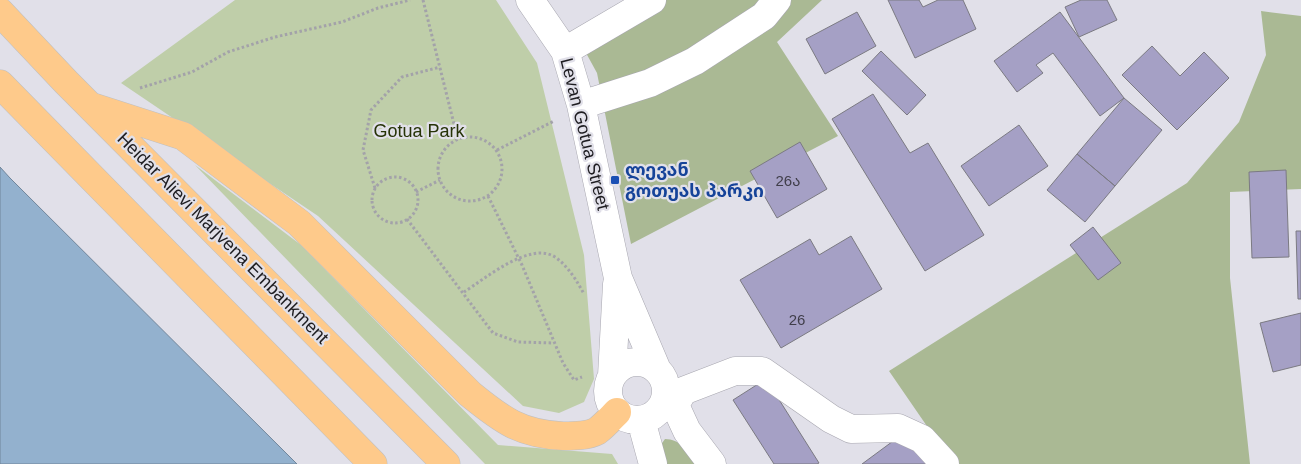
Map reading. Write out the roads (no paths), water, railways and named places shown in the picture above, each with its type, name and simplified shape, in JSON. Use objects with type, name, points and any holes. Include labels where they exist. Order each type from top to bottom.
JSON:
[{"type":"highway","name":"Heidar Alievi Marjvena Embankment","points":[[0,12],[66,82],[93,107],[446,464]]},
{"type":"highway","points":[[0,84],[374,464]]},
{"type":"highway","points":[[93,107],[183,136],[291,218],[470,394],[508,422],[521,429],[543,435],[570,436],[596,431],[629,416]]},
{"type":"street","name":"Levan Gotua Street","points":[[530,0],[564,51],[582,104],[618,278],[666,389],[687,431],[712,464]]},
{"type":"street","points":[[564,51],[652,0]]},
{"type":"street","points":[[582,104],[650,83],[695,61],[764,16],[777,0]]},
{"type":"street","name":"Levan Gotua Street","points":[[600,375],[618,278]]},
{"type":"street","points":[[653,464],[629,416],[610,402],[608,389],[600,375],[634,362],[646,363],[666,389],[683,391],[736,372],[762,371],[831,419],[851,429],[898,428],[922,439],[945,464]]},
{"type":"street","points":[[629,416],[654,415],[663,406],[666,389]]},
{"type":"water","points":[[0,167],[10,178],[297,464],[0,464]]},
{"type":"place","name":"ლევან გოთუას პარკი","points":[[615,180]]},
{"type":"park label","name":"Gotua Park","points":[[419,131]]}]
